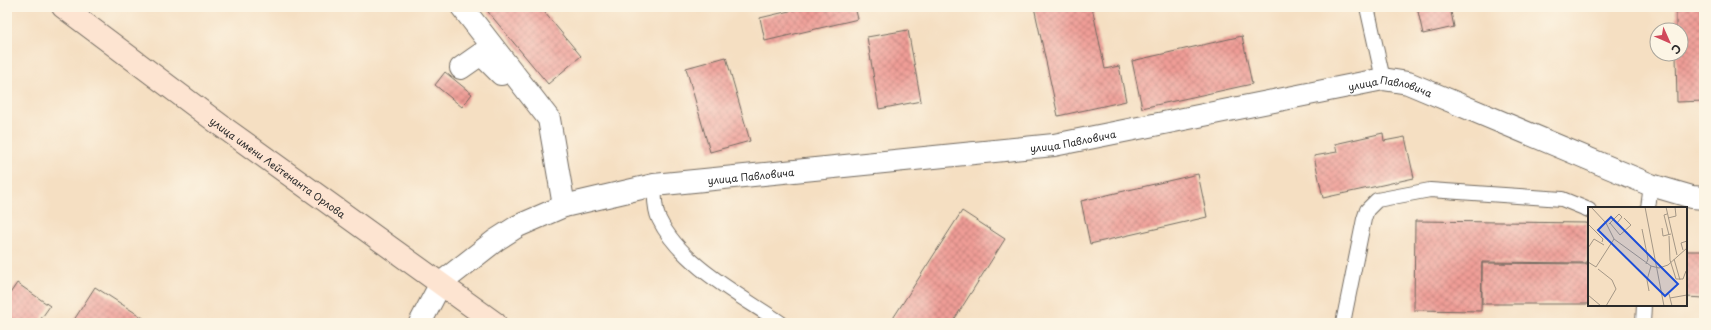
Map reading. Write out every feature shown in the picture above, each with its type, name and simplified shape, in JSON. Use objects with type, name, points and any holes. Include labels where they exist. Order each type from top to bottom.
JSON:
[{"type":"main road","name":"улица имени Лейтенанта Орлова","points":[[63,7],[223,127],[495,323]]},
{"type":"street","points":[[462,7],[549,119],[564,206]]},
{"type":"street","points":[[461,68],[481,54],[549,119]]},
{"type":"street","name":"улица Павловича","points":[[441,283],[496,240],[518,226],[564,206],[654,185],[1054,145],[1383,80],[1408,83],[1651,185],[1692,197],[1704,198]]},
{"type":"street","points":[[420,323],[441,283]]},
{"type":"lane","points":[[1368,7],[1383,80]]},
{"type":"lane","points":[[654,185],[658,217],[670,237],[689,260],[781,323]]},
{"type":"lane","points":[[1648,207],[1651,185]]},
{"type":"lane","points":[[1343,323],[1364,219],[1367,210],[1377,200],[1430,190],[1562,199],[1588,210]]},
{"type":"lane","points":[[1643,323],[1644,306]]},
{"type":"building","points":[[484,7],[540,7],[581,56],[548,84]]},
{"type":"building","points":[[806,7],[855,7],[858,19],[765,41],[760,18]]},
{"type":"building","points":[[1034,7],[1092,7],[1105,69],[1119,66],[1126,101],[1058,116]]},
{"type":"building","points":[[1417,7],[1450,7],[1454,27],[1423,34]]},
{"type":"building","points":[[1676,7],[1704,7],[1704,101],[1677,102],[1676,62],[1689,62],[1689,22],[1676,22]]},
{"type":"building","points":[[908,30],[921,101],[879,109],[867,37]]},
{"type":"building","points":[[1242,36],[1252,84],[1142,108],[1132,61]]},
{"type":"building","points":[[726,57],[750,141],[710,152],[686,68]]},
{"type":"building","points":[[445,72],[472,94],[462,107],[435,85]]},
{"type":"building","points":[[1383,133],[1384,141],[1405,137],[1414,178],[1323,198],[1314,156],[1337,152],[1335,144]]},
{"type":"building","points":[[1198,174],[1207,217],[1090,244],[1081,201]]},
{"type":"building","points":[[962,211],[1005,239],[952,323],[890,323]]},
{"type":"building","points":[[1415,221],[1587,223],[1587,263],[1482,262],[1481,311],[1414,310]]},
{"type":"building","points":[[1687,251],[1704,251],[1704,298],[1687,297]]},
{"type":"building","points":[[1482,263],[1588,264],[1588,304],[1482,304]]},
{"type":"building","points":[[17,283],[50,306],[38,323],[7,323],[7,298]]},
{"type":"building","points":[[95,287],[151,323],[72,323]]}]
